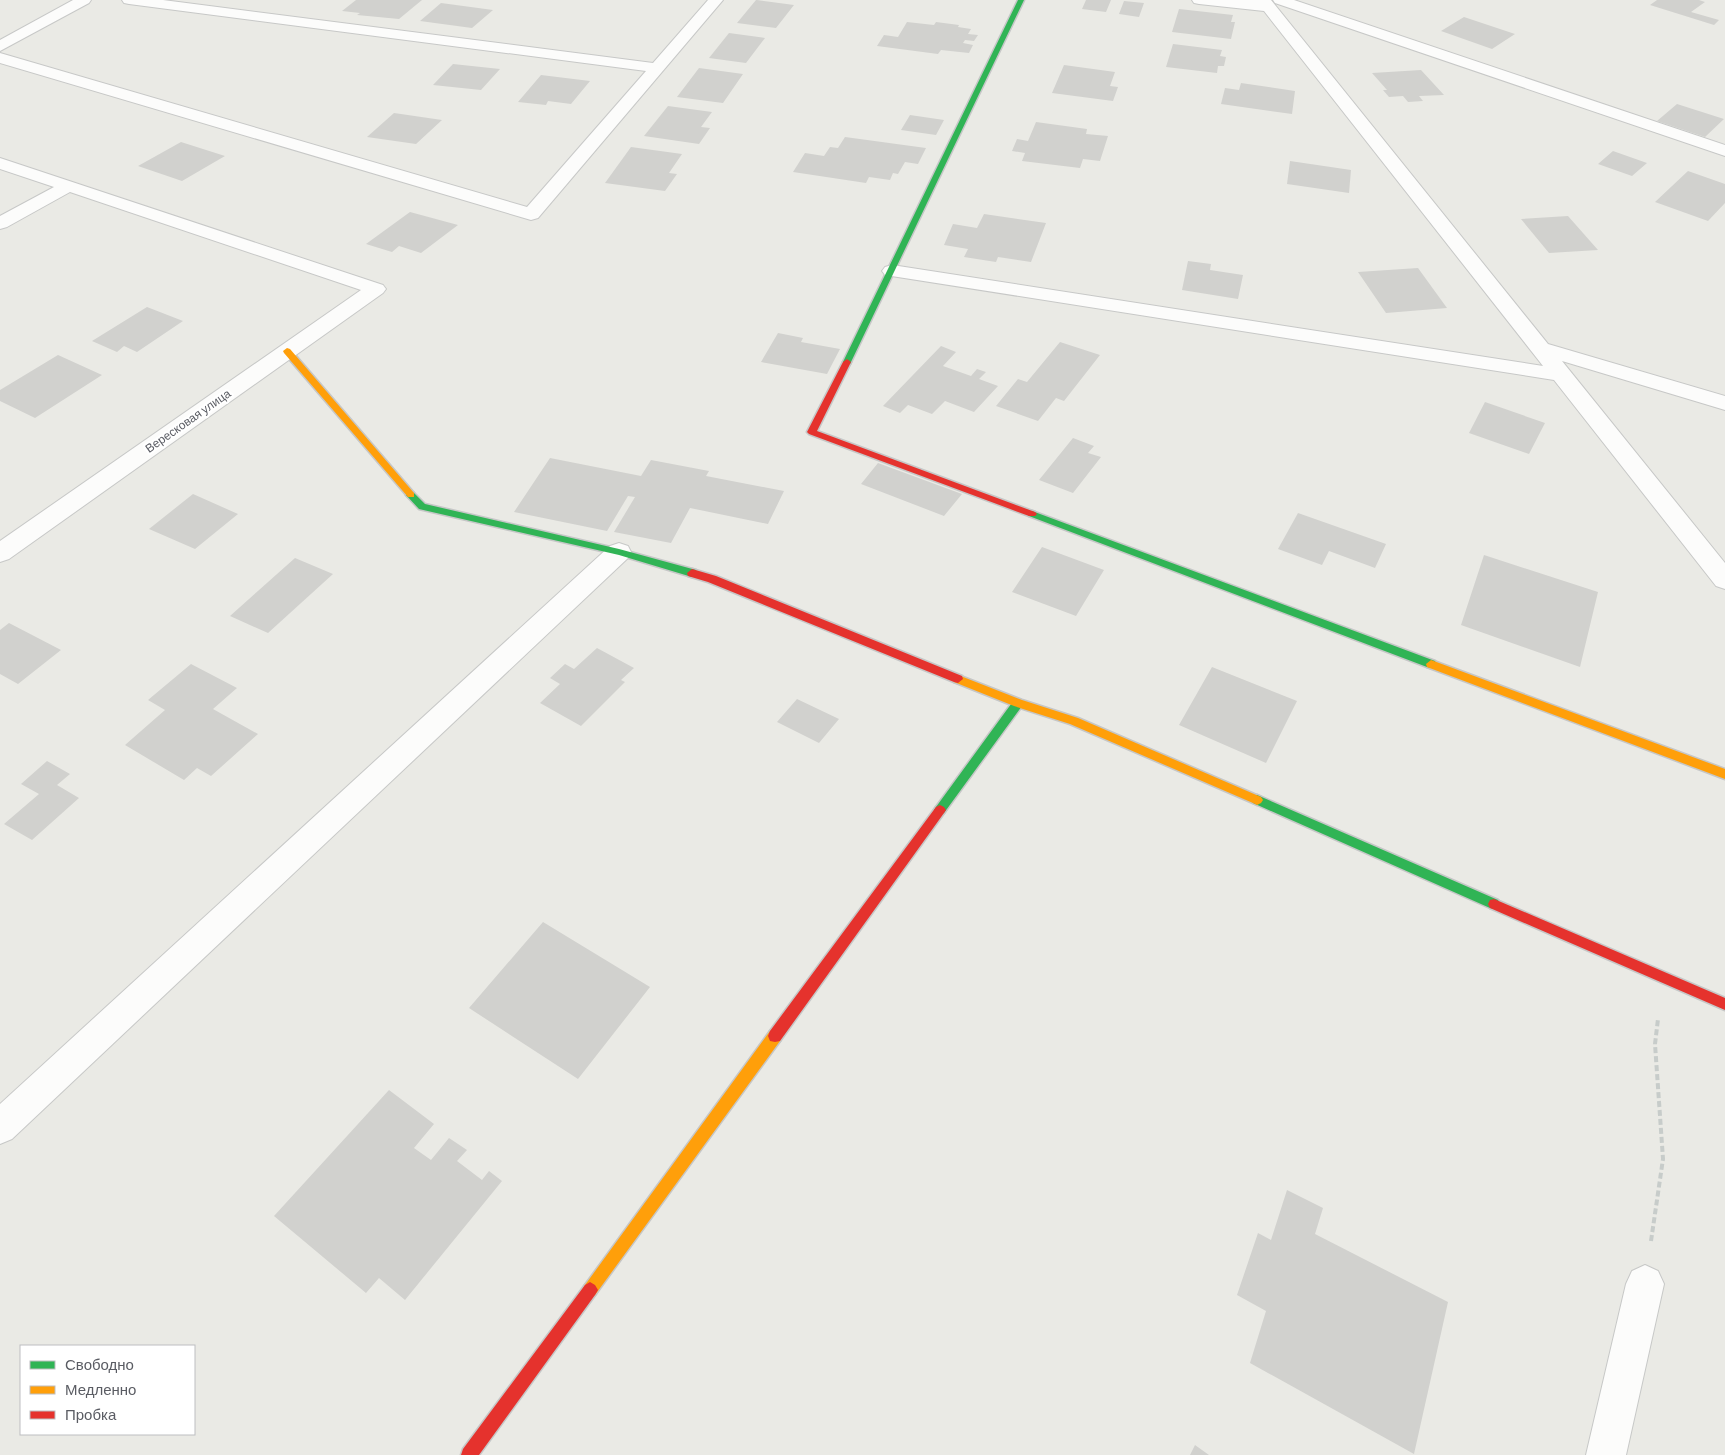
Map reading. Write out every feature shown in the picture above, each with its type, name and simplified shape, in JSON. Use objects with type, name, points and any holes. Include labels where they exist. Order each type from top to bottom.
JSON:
[{"type":"street","points":[[0,46],[84,0]]},
{"type":"street","points":[[129,0],[657,68]]},
{"type":"street","points":[[0,58],[531,214],[716,0]]},
{"type":"street","points":[[1021,0],[892,271],[812,432],[1725,774]]},
{"type":"street","points":[[1199,0],[1270,2],[1725,152]]},
{"type":"street","points":[[1270,2],[1561,375],[1725,580]]},
{"type":"street","points":[[0,162],[69,186]]},
{"type":"street","points":[[0,223],[69,186]]},
{"type":"street","name":"Вересковая улица","points":[[0,553],[376,289],[69,186]]},
{"type":"street","points":[[892,271],[1561,375]]},
{"type":"street","points":[[1540,348],[1725,403]]},
{"type":"street","points":[[287,350],[422,507],[619,552],[712,579],[1018,703],[1074,721],[1725,1004]]},
{"type":"street","points":[[0,1127],[619,552]]},
{"type":"street","points":[[469,1455],[1018,703]]},
{"type":"street","points":[[1606,1455],[1645,1284]]},
{"type":"path","points":[[1645,1284],[1664,1159],[1655,1044],[1663,977]]},
{"type":"building","points":[[356,0],[422,0],[399,19],[357,15],[360,13],[342,11]]},
{"type":"building","points":[[756,0],[794,5],[776,28],[737,23]]},
{"type":"building","points":[[1086,0],[1111,0],[1106,12],[1082,9]]},
{"type":"building","points":[[1657,0],[1699,0],[1705,2],[1691,12],[1719,20],[1714,25],[1650,5]]},
{"type":"building","points":[[1124,1],[1144,3],[1139,17],[1119,14]]},
{"type":"building","points":[[441,3],[493,10],[472,28],[420,21]]},
{"type":"building","points":[[1179,9],[1233,15],[1231,22],[1235,22],[1231,39],[1172,32]]},
{"type":"building","points":[[1464,17],[1515,34],[1492,49],[1441,31]]},
{"type":"building","points":[[907,22],[934,25],[936,22],[959,25],[958,27],[971,29],[968,34],[978,35],[974,41],[965,40],[963,43],[973,45],[969,53],[941,50],[938,54],[877,46],[884,35],[898,37]]},
{"type":"building","points":[[729,33],[765,38],[746,63],[709,58]]},
{"type":"building","points":[[1173,44],[1222,50],[1220,56],[1226,57],[1224,66],[1218,66],[1217,73],[1166,67]]},
{"type":"building","points":[[453,64],[500,69],[481,90],[433,85]]},
{"type":"building","points":[[1064,65],[1115,72],[1110,86],[1118,87],[1113,101],[1052,93]]},
{"type":"building","points":[[699,68],[743,74],[723,103],[677,97]]},
{"type":"building","points":[[1421,70],[1444,95],[1419,96],[1423,101],[1408,102],[1403,96],[1389,97],[1383,90],[1387,90],[1372,73]]},
{"type":"building","points":[[541,75],[590,81],[571,104],[548,101],[546,105],[518,102]]},
{"type":"building","points":[[1241,83],[1295,91],[1292,114],[1221,104],[1225,88],[1239,90]]},
{"type":"building","points":[[1677,104],[1724,119],[1705,137],[1657,121]]},
{"type":"building","points":[[668,106],[712,112],[701,127],[710,128],[699,144],[644,136]]},
{"type":"building","points":[[394,113],[442,120],[416,144],[367,137]]},
{"type":"building","points":[[910,115],[944,120],[936,135],[901,130]]},
{"type":"building","points":[[1036,122],[1087,129],[1086,134],[1108,136],[1100,161],[1083,159],[1080,168],[1022,161],[1025,153],[1012,151],[1017,139],[1028,141]]},
{"type":"building","points":[[845,137],[926,148],[918,164],[905,162],[898,174],[893,173],[890,180],[869,177],[866,183],[793,172],[805,153],[824,156],[830,147],[838,148]]},
{"type":"building","points":[[181,142],[225,156],[182,181],[138,166]]},
{"type":"building","points":[[631,147],[682,154],[669,173],[677,174],[665,191],[605,183]]},
{"type":"building","points":[[1613,151],[1647,163],[1632,176],[1598,164]]},
{"type":"building","points":[[1290,161],[1351,170],[1349,193],[1287,184]]},
{"type":"building","points":[[1688,171],[1725,184],[1725,203],[1708,221],[1655,202]]},
{"type":"building","points":[[410,212],[458,225],[421,253],[399,246],[392,252],[366,244]]},
{"type":"building","points":[[984,214],[1046,223],[1031,262],[998,257],[996,262],[964,257],[968,249],[944,245],[953,224],[977,228]]},
{"type":"building","points":[[1568,216],[1598,250],[1549,253],[1521,219]]},
{"type":"building","points":[[1188,261],[1211,264],[1210,270],[1243,275],[1238,299],[1182,290]]},
{"type":"building","points":[[1418,268],[1447,308],[1386,313],[1358,272]]},
{"type":"building","points":[[147,307],[183,321],[137,352],[124,346],[117,352],[92,341]]},
{"type":"building","points":[[778,333],[803,338],[801,342],[840,349],[827,374],[761,362]]},
{"type":"building","points":[[1060,342],[1100,355],[1064,401],[1056,398],[1038,421],[996,406],[1018,379],[1027,382]]},
{"type":"building","points":[[941,346],[956,352],[943,366],[971,376],[977,369],[986,372],[979,379],[998,386],[974,412],[945,401],[932,414],[908,405],[900,413],[883,406]]},
{"type":"building","points":[[58,355],[102,375],[35,418],[0,401],[0,390]]},
{"type":"building","points":[[1485,402],[1545,423],[1529,454],[1469,433]]},
{"type":"building","points":[[1073,438],[1094,446],[1088,453],[1101,457],[1073,493],[1039,480]]},
{"type":"building","points":[[550,458],[641,476],[651,460],[709,471],[706,476],[784,491],[768,524],[690,508],[671,543],[614,532],[635,497],[628,496],[607,531],[514,512]]},
{"type":"building","points":[[878,463],[962,494],[944,516],[861,484]]},
{"type":"building","points":[[193,494],[238,514],[195,549],[149,529]]},
{"type":"building","points":[[1298,513],[1386,544],[1375,568],[1329,551],[1322,565],[1278,549]]},
{"type":"building","points":[[1042,547],[1104,570],[1076,616],[1012,592]]},
{"type":"building","points":[[1484,555],[1598,592],[1580,667],[1461,625]]},
{"type":"building","points":[[295,558],[333,574],[268,633],[230,616]]},
{"type":"building","points":[[9,623],[61,650],[18,684],[0,674],[0,630]]},
{"type":"building","points":[[597,648],[634,668],[621,680],[625,682],[581,726],[540,703],[560,684],[550,678],[565,664],[574,669]]},
{"type":"building","points":[[191,664],[237,688],[213,709],[258,734],[211,776],[197,768],[184,780],[125,745],[165,710],[148,700]]},
{"type":"building","points":[[1212,667],[1297,701],[1266,763],[1179,725]]},
{"type":"building","points":[[797,699],[839,719],[819,743],[777,722]]},
{"type":"building","points":[[47,761],[70,774],[57,785],[79,798],[32,840],[4,824],[39,794],[21,784]]},
{"type":"building","points":[[543,922],[650,987],[578,1079],[469,1008]]},
{"type":"building","points":[[389,1090],[434,1124],[414,1148],[431,1160],[449,1138],[467,1150],[457,1161],[482,1180],[489,1171],[502,1181],[405,1300],[379,1278],[366,1293],[274,1216]]},
{"type":"building","points":[[1287,1190],[1323,1208],[1315,1234],[1448,1302],[1414,1454],[1250,1363],[1266,1311],[1237,1295],[1258,1233],[1271,1240]]},
{"type":"building","points":[[1195,1445],[1209,1455],[1190,1455]]},
{"type":"traffic: fast","points":[[847,362],[1021,0]]},
{"type":"traffic: fast","points":[[411,495],[422,507],[619,552],[692,573]]},
{"type":"traffic: fast","points":[[1032,514],[1431,664]]},
{"type":"traffic: fast","points":[[940,810],[1018,703]]},
{"type":"traffic: fast","points":[[1257,800],[1494,904]]},
{"type":"traffic: slow","points":[[287,351],[411,495]]},
{"type":"traffic: slow","points":[[1431,664],[1725,774]]},
{"type":"traffic: slow","points":[[958,679],[1018,703],[1074,721],[1257,800]]},
{"type":"traffic: slow","points":[[590,1290],[775,1036]]},
{"type":"traffic: jam","points":[[847,362],[812,432],[1032,514]]},
{"type":"traffic: jam","points":[[692,573],[712,579],[958,679]]},
{"type":"traffic: jam","points":[[775,1036],[940,810]]},
{"type":"traffic: jam","points":[[1494,904],[1725,1004]]},
{"type":"traffic: jam","points":[[469,1455],[590,1290]]}]
